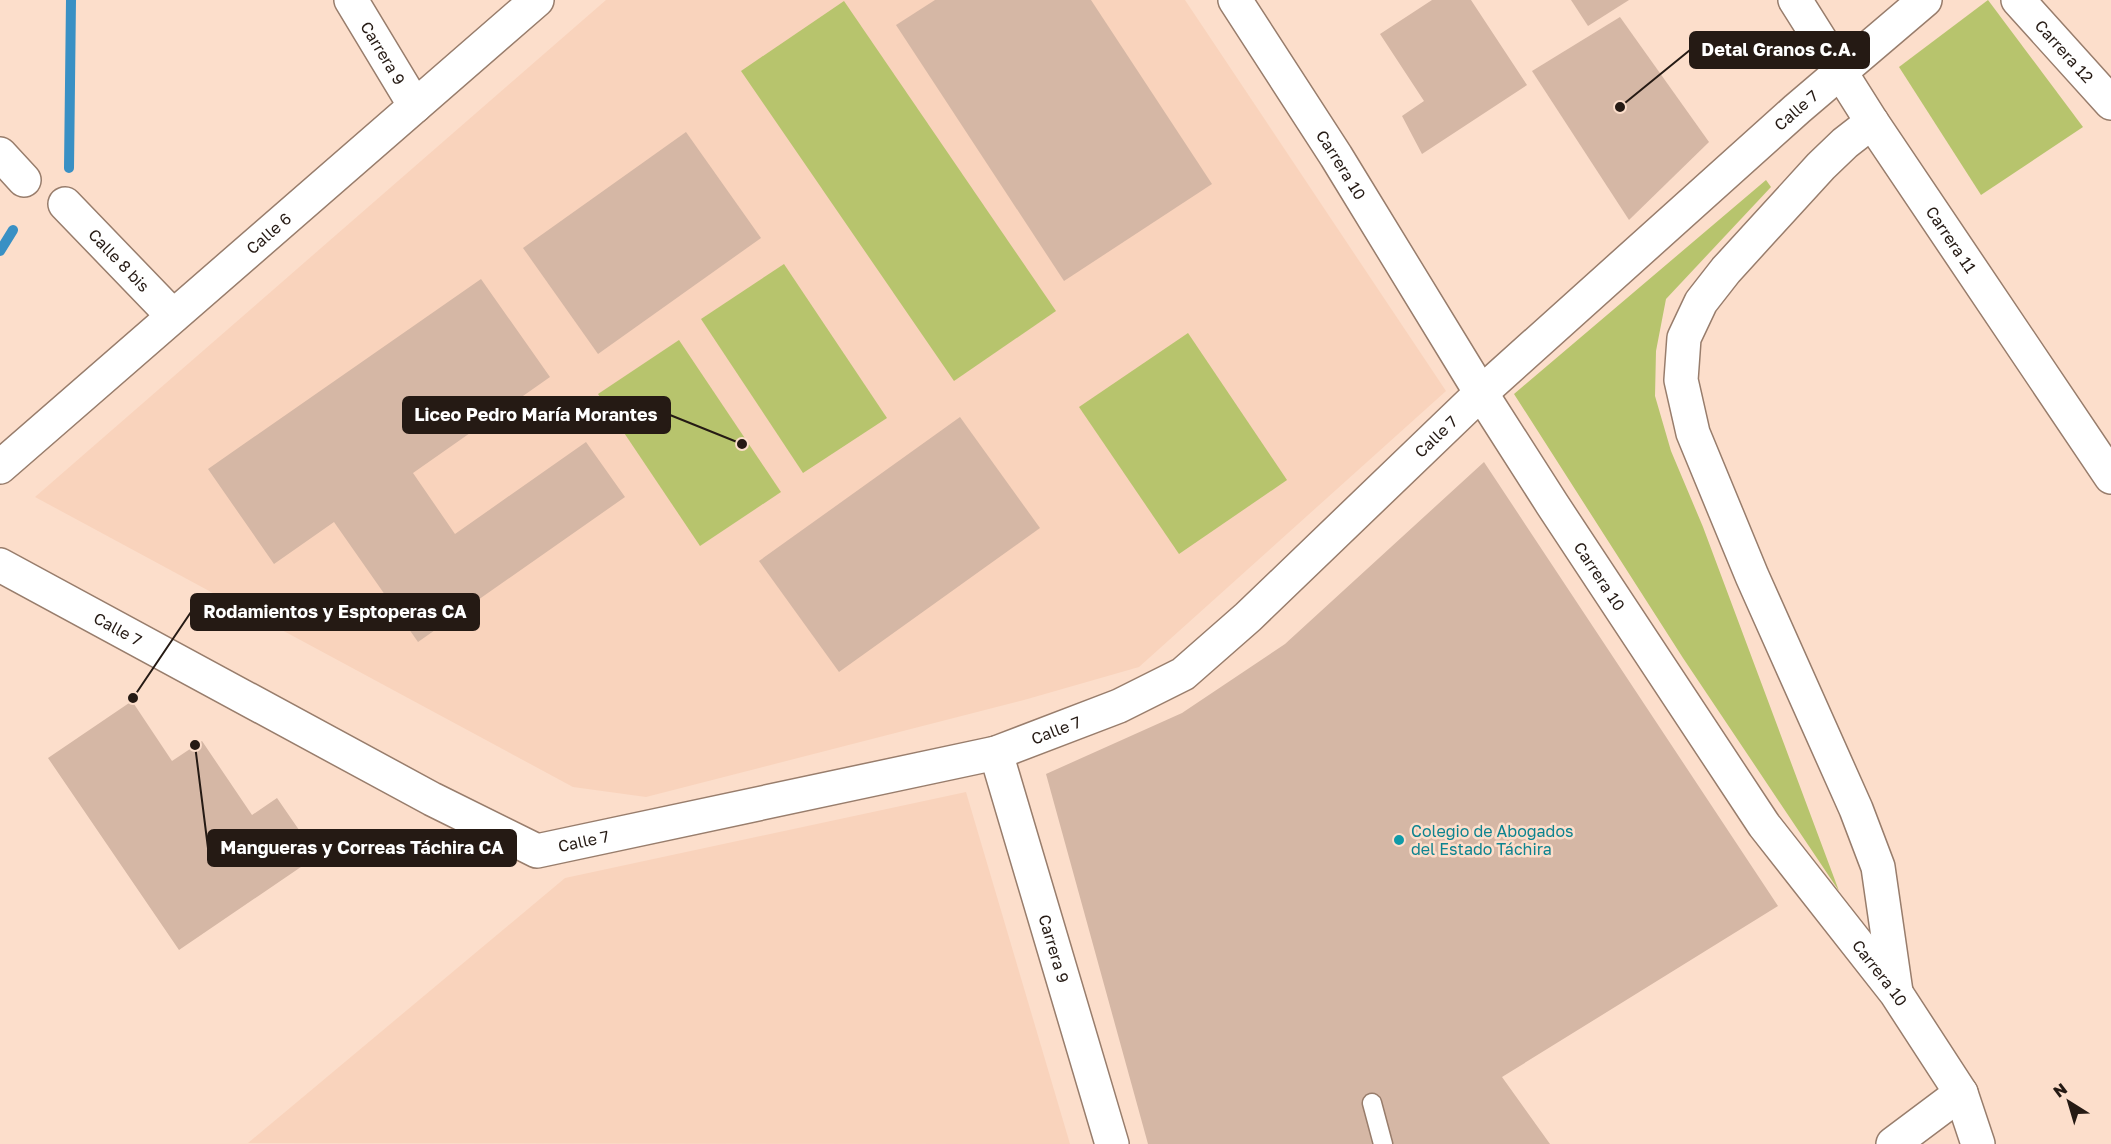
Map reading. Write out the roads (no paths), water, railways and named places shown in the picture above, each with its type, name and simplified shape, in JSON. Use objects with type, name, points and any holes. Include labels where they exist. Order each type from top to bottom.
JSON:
[{"type":"street","name":"Carrera 9","points":[[351,0],[415,106]]},
{"type":"street","name":"Calle 6","points":[[0,467],[537,0]]},
{"type":"street","name":"Carrera 10","points":[[1234,0],[1336,156],[1481,393],[1764,825],[1896,993],[1961,1093],[1978,1144]]},
{"type":"street","name":"Carrera 11","points":[[1795,0],[1872,122],[2111,477]]},
{"type":"street","name":"Calle 7","points":[[0,566],[432,799],[537,851],[996,753],[1119,706],[1183,674],[1248,617],[1481,393],[1797,109],[1925,0]]},
{"type":"street","name":"Carrera 12","points":[[2018,0],[2111,104]]},
{"type":"street","points":[[1872,122],[1845,143],[1808,179],[1726,270],[1701,302],[1684,338],[1681,380],[1693,433],[1752,576],[1856,809],[1878,867],[1896,993]]},
{"type":"street","points":[[0,154],[24,180]]},
{"type":"street","name":"Calle 8 bis","points":[[65,204],[173,316]]},
{"type":"street","name":"Carrera 9","points":[[996,753],[1112,1144]]},
{"type":"street","points":[[1893,1144],[1961,1093]]},
{"type":"lane","points":[[1372,1103],[1383,1144]]},
{"type":"waterway","points":[[69,168],[71,0]]},
{"type":"waterway","points":[[0,251],[13,230]]},
{"type":"place","name":"Detal Granos C.A.","points":[[1620,107]]},
{"type":"place","name":"Liceo Pedro María Morantes","points":[[742,444]]},
{"type":"place","name":"Rodamientos y Esptoperas CA","points":[[133,698]]},
{"type":"place","name":"Mangueras y Correas Táchira CA","points":[[195,745]]},
{"type":"place","name":"Colegio de Abogados del Estado Táchira","points":[[1399,840]]}]
